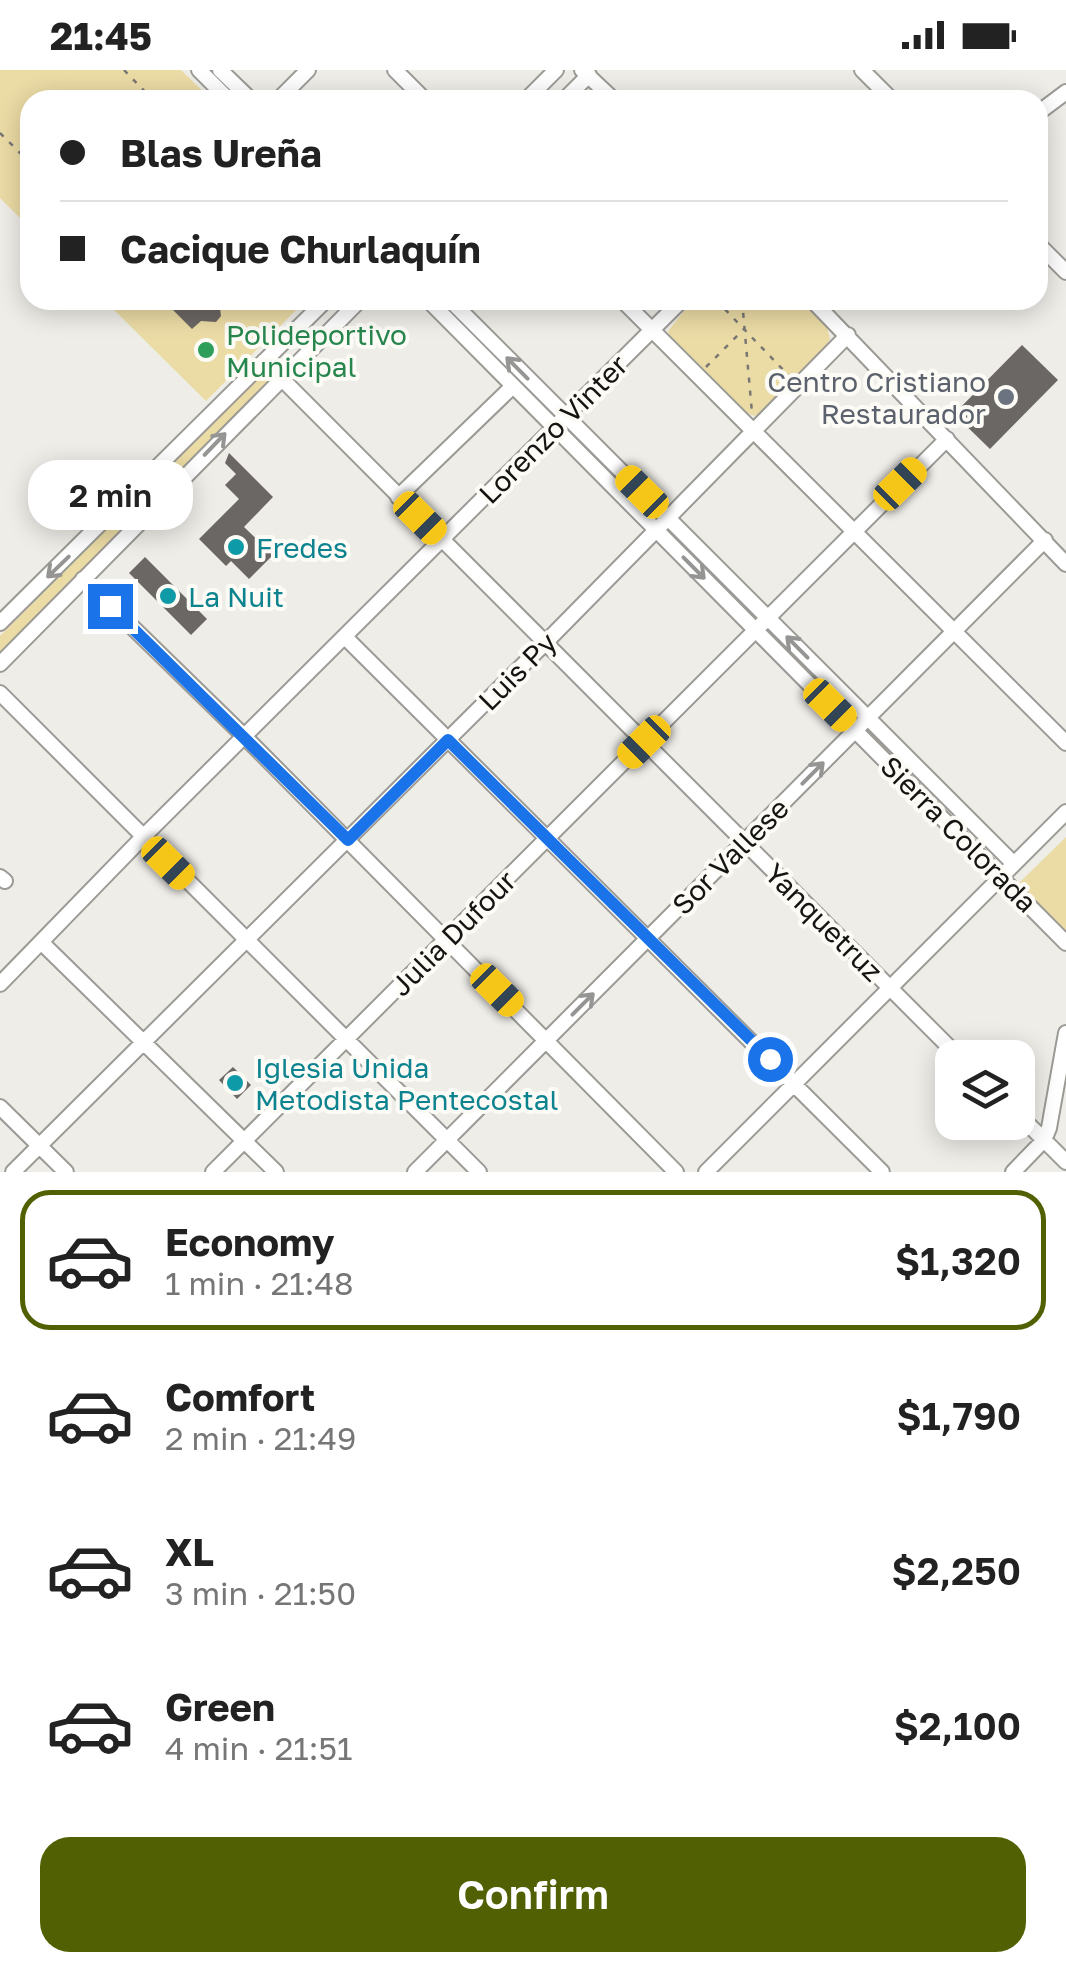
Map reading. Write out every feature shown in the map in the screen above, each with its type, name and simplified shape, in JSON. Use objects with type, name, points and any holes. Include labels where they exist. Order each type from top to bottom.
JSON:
[{"type":"street","points":[[200,70],[219,90]]},
{"type":"street","points":[[220,70],[241,90]]},
{"type":"street","points":[[288,90],[308,70]]},
{"type":"street","points":[[395,70],[415,90]]},
{"type":"street","points":[[536,90],[556,70]]},
{"type":"street","points":[[862,70],[882,90]]},
{"type":"street","points":[[586,72],[604,90]]},
{"type":"street","points":[[1048,254],[1066,272]]},
{"type":"street","points":[[0,624],[316,310]]},
{"type":"street","points":[[0,664],[350,310]]},
{"type":"street","name":"Sierra Colorada","points":[[438,310],[513,386],[561,422],[668,518],[1014,864]]},
{"type":"street","name":"Sierra Colorada","points":[[459,310],[656,529],[1066,943]]},
{"type":"street","points":[[632,310],[1066,743]]},
{"type":"street","name":"Lorenzo Vinter","points":[[0,984],[672,310]]},
{"type":"street","points":[[824,310],[1066,564]]},
{"type":"street","name":"Luis Py","points":[[13,1172],[545,644],[848,336]]},
{"type":"street","name":"Yanquetruz","points":[[264,361],[942,1040]]},
{"type":"street","points":[[398,496],[513,386]]},
{"type":"street","name":"Julia Dufour","points":[[214,1172],[947,438]]},
{"type":"street","points":[[146,479],[163,497]]},
{"type":"street","name":"Sor Vallese","points":[[414,1172],[1045,540]]},
{"type":"street","points":[[83,579],[676,1172]]},
{"type":"street","points":[[345,637],[882,1172]]},
{"type":"street","points":[[0,694],[478,1172]]},
{"type":"street","points":[[706,1172],[1066,812]]},
{"type":"street","points":[[42,943],[276,1172]]},
{"type":"street","points":[[1012,1172],[1044,1140],[1049,1128],[1066,1032]]},
{"type":"street","points":[[0,1107],[66,1172]]},
{"type":"street","points":[[1035,1131],[1066,1162]]},
{"type":"path","points":[[124,70],[143,90]]},
{"type":"path","points":[[0,133],[20,152]]},
{"type":"path","points":[[726,310],[798,386]]},
{"type":"path","points":[[743,310],[754,431]]},
{"type":"path","points":[[698,376],[744,329]]},
{"type":"shaded area","points":[[0,70],[181,70],[202,90],[20,90],[20,218],[0,198]]},
{"type":"shaded area","name":"Polideportivo Municipal","points":[[114,310],[296,310],[206,401]]},
{"type":"shaded area","points":[[685,310],[810,310],[827,327],[830,339],[824,351],[764,413],[754,416],[744,412],[671,340],[668,331]]},
{"type":"shaded area","points":[[261,374],[270,383],[0,655],[0,636]]},
{"type":"shaded area","points":[[1066,837],[1066,931],[1018,884]]},
{"type":"building","points":[[173,310],[220,310],[216,322],[201,321],[192,329]]},
{"type":"building","name":"Centro Cristiano Restaurador","points":[[1022,345],[1058,380],[990,449],[954,414]]},
{"type":"building","points":[[229,453],[273,497],[244,527],[273,555],[249,579],[231,561],[226,566],[199,539],[239,499],[225,485],[236,474],[225,463]]},
{"type":"building","name":"La Nuit","points":[[145,557],[207,619],[191,635],[129,573]]},
{"type":"building","name":"Iglesia Unida Metodista Pentecostal","points":[[233,1067],[251,1085],[237,1099],[219,1080]]},
{"type":"place","name":"Polideportivo Municipal","points":[[206,350]]},
{"type":"place","name":"Centro Cristiano Restaurador","points":[[1006,397]]},
{"type":"place","name":"Fredes","points":[[236,547]]},
{"type":"place","name":"La Nuit","points":[[168,596]]},
{"type":"place","name":"Iglesia Unida Metodista Pentecostal","points":[[235,1083]]},
{"type":"route","points":[[110,606],[348,840],[448,740],[770,1059]]}]
